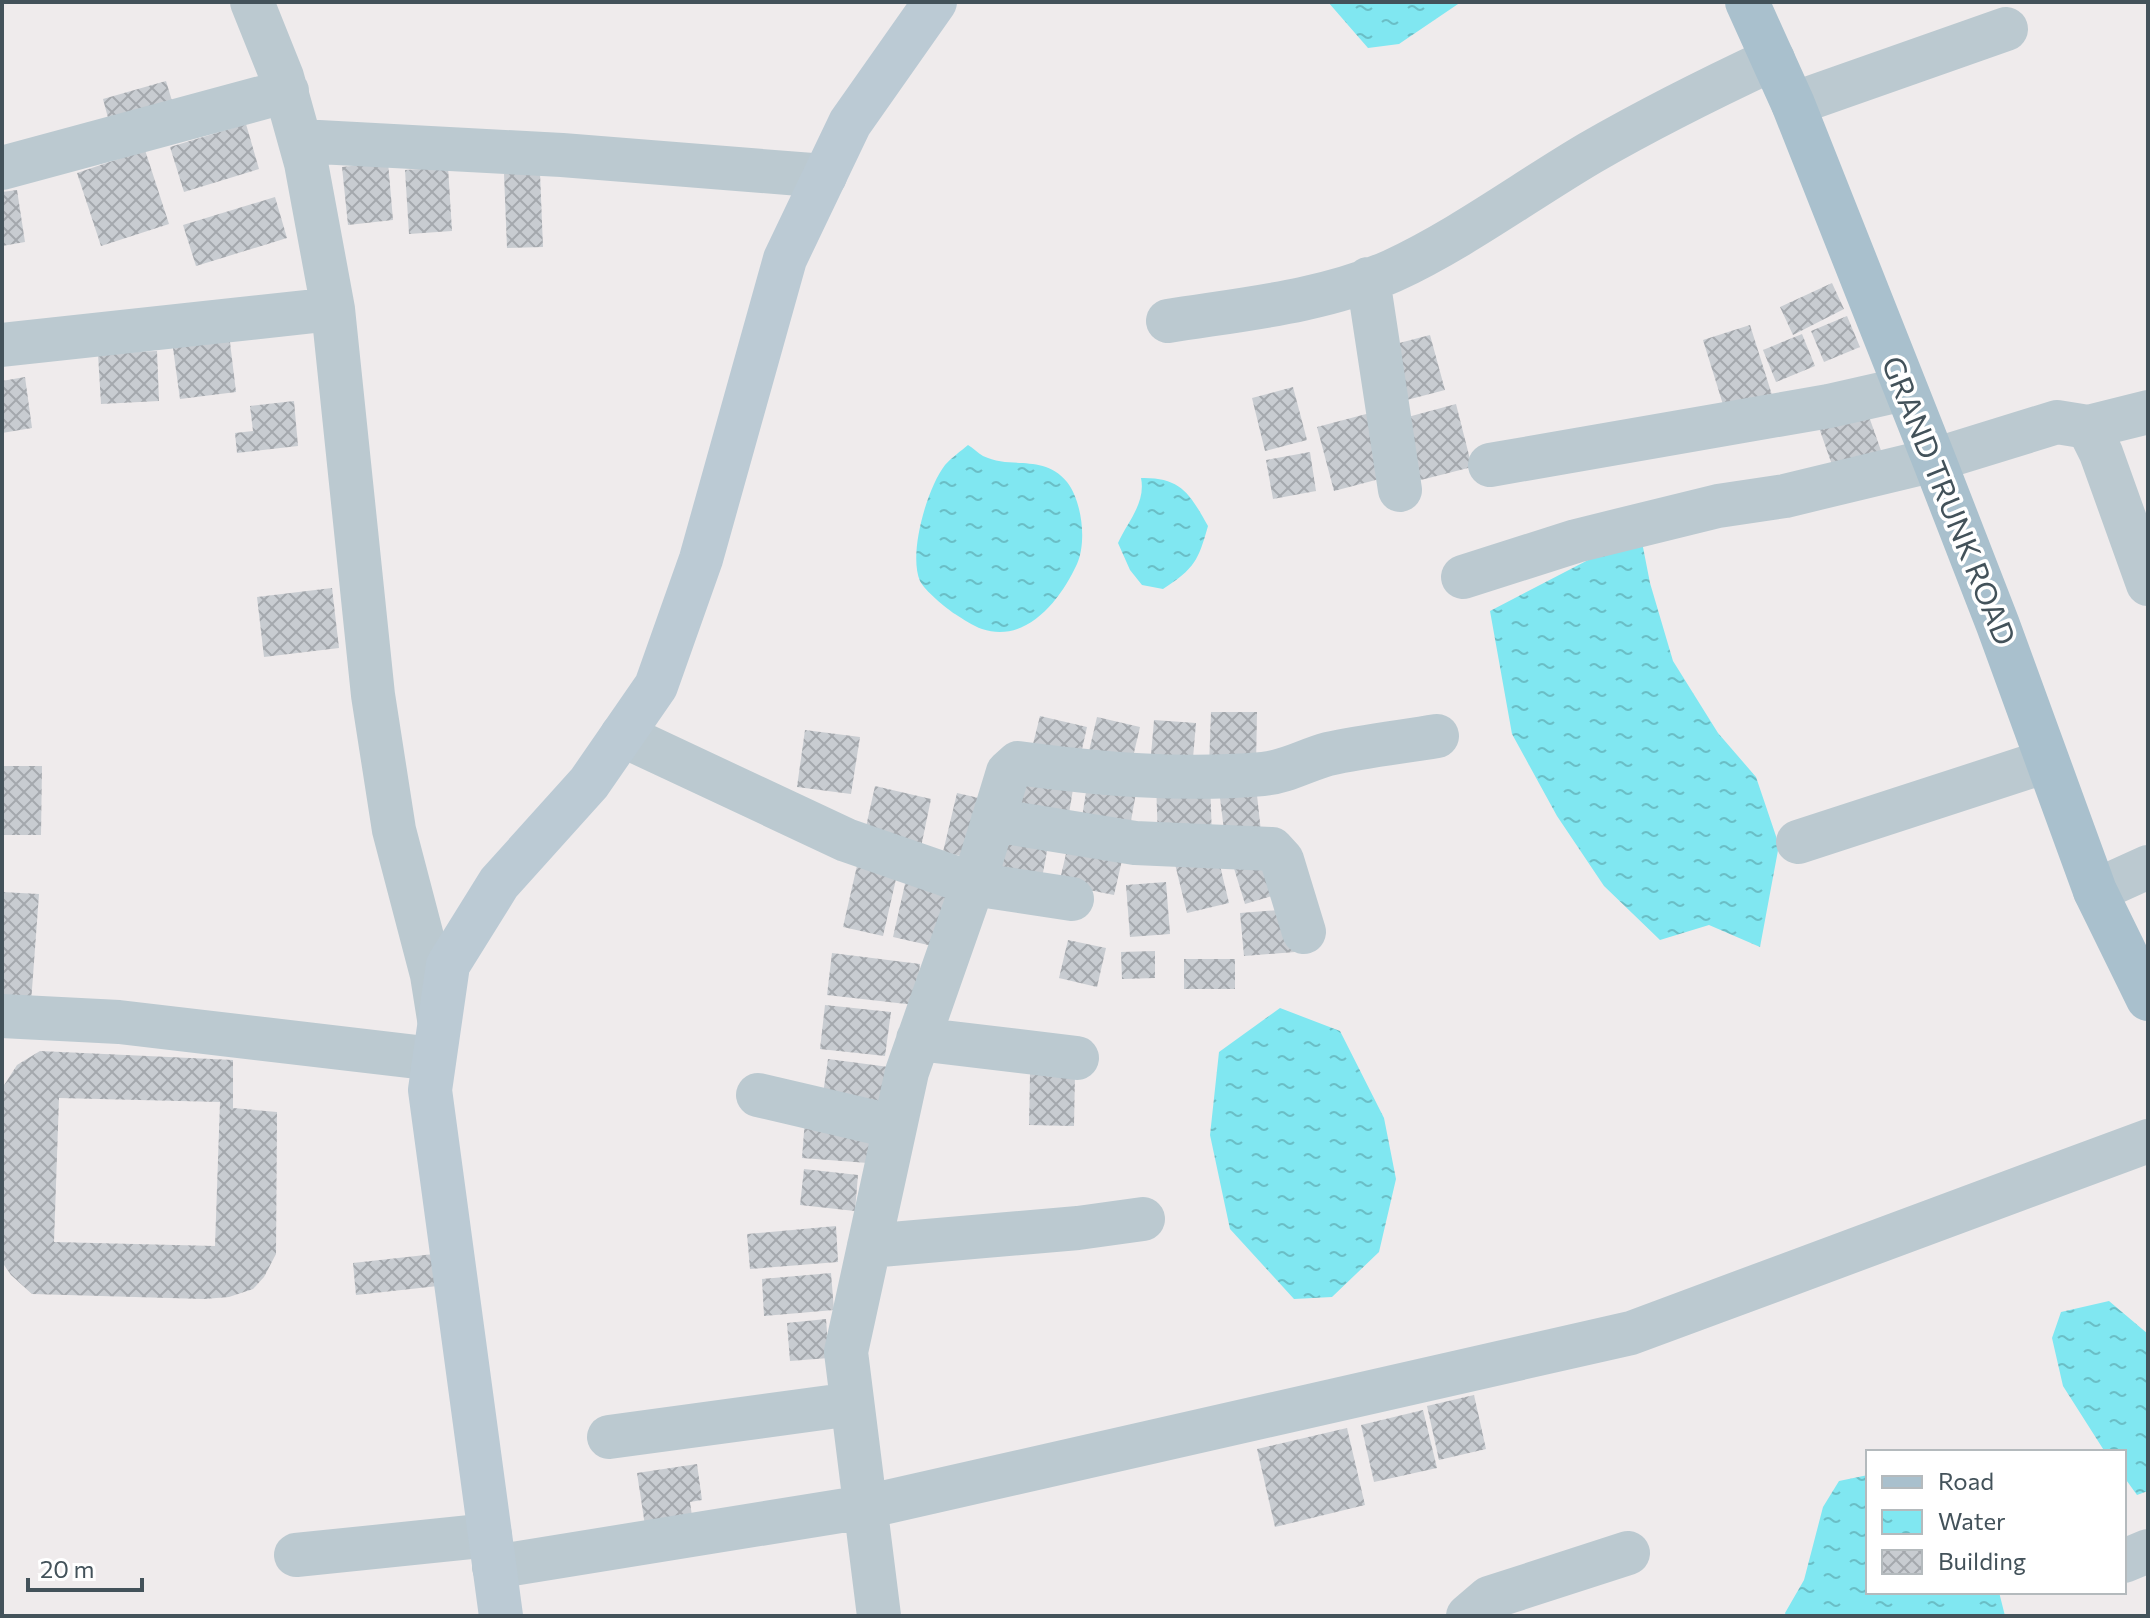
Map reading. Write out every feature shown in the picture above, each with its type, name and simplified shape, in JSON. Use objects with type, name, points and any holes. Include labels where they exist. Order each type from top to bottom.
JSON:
[{"type":"main road","points":[[501,1616],[430,1090],[448,965],[492,895],[589,783],[656,686],[701,559],[785,259],[850,123],[935,2]]},
{"type":"main road","name":"GRAND TRUNK ROAD","points":[[1747,2],[1793,104],[1934,460],[2095,891],[2148,999]]},
{"type":"street","points":[[2,1016],[437,1040],[432,975],[394,830],[373,695],[333,309],[306,163],[287,91],[252,2]]},
{"type":"street","points":[[1793,104],[2006,29]]},
{"type":"street","points":[[1168,321],[1321,296],[1391,271],[1444,243],[1590,153],[1680,103],[1773,59]]},
{"type":"street","points":[[2,168],[287,91]]},
{"type":"street","points":[[300,141],[562,155],[825,176]]},
{"type":"street","points":[[1368,279],[1400,490]]},
{"type":"street","points":[[2,345],[333,309]]},
{"type":"street","points":[[1490,465],[1829,406],[1904,389]]},
{"type":"street","points":[[1463,577],[1604,534],[1718,506],[1785,496],[1934,460],[2057,422],[2088,427],[2148,412]]},
{"type":"street","points":[[2088,427],[2101,453],[2148,584]]},
{"type":"street","points":[[622,735],[846,840],[973,884],[1072,899]]},
{"type":"street","points":[[879,1616],[846,1352],[907,1072],[973,884],[1008,772],[1018,763],[1098,774],[1171,777],[1266,774],[1297,767],[1325,755],[1437,736]]},
{"type":"street","points":[[1798,842],[2047,761]]},
{"type":"street","points":[[993,820],[1135,843],[1272,849],[1282,860],[1304,932]]},
{"type":"street","points":[[2095,891],[2148,867]]},
{"type":"street","points":[[918,1039],[1077,1058]]},
{"type":"street","points":[[758,1095],[895,1127]]},
{"type":"street","points":[[296,1555],[492,1551],[865,1507],[1631,1333],[2148,1141]]},
{"type":"street","points":[[869,1246],[1078,1228],[1143,1219]]},
{"type":"street","points":[[609,1437],[852,1404]]},
{"type":"street","points":[[2126,1560],[2148,1551]]},
{"type":"street","points":[[1468,1616],[1489,1598],[1628,1553]]},
{"type":"water","points":[[1328,2],[1461,2],[1399,44],[1368,48]]},
{"type":"water","points":[[968,445],[994,460],[1038,465],[1058,473],[1072,490],[1079,510],[1082,545],[1070,577],[1052,604],[1028,624],[1014,630],[998,632],[982,629],[965,620],[926,589],[917,569],[921,522],[932,489],[945,465]]},
{"type":"water","points":[[1141,478],[1155,478],[1175,484],[1189,496],[1208,526],[1194,563],[1163,589],[1142,585],[1130,570],[1118,543],[1139,504]]},
{"type":"water","points":[[1641,537],[1650,583],[1673,661],[1718,733],[1756,777],[1779,845],[1760,947],[1709,925],[1660,940],[1604,886],[1557,816],[1512,734],[1490,611],[1592,558]]},
{"type":"water","points":[[1280,1008],[1340,1031],[1384,1118],[1396,1179],[1379,1252],[1332,1297],[1294,1299],[1230,1229],[1210,1135],[1219,1052]]},
{"type":"water","points":[[2109,1301],[2148,1334],[2148,1491],[2137,1495],[2126,1480],[2126,1450],[2104,1450],[2063,1386],[2052,1338],[2061,1312]]},
{"type":"water","points":[[1866,1475],[1866,1594],[2000,1594],[2005,1616],[1786,1616],[1804,1580],[1823,1507],[1839,1481]]},
{"type":"building","points":[[166,81],[176,114],[112,133],[103,99]]},
{"type":"building","points":[[246,124],[259,169],[184,192],[170,147]]},
{"type":"building","points":[[145,150],[169,224],[101,246],[77,173]]},
{"type":"building","points":[[388,162],[393,220],[348,225],[342,167]]},
{"type":"building","points":[[448,167],[452,231],[409,234],[405,170]]},
{"type":"building","points":[[540,173],[543,247],[507,248],[504,174]]},
{"type":"building","points":[[17,190],[25,242],[2,246],[2,192]]},
{"type":"building","points":[[275,197],[287,238],[196,266],[183,225]]},
{"type":"building","points":[[1832,283],[1844,309],[1793,335],[1780,307]]},
{"type":"building","points":[[1847,316],[1860,347],[1824,362],[1811,331]]},
{"type":"building","points":[[1750,325],[1772,395],[1725,411],[1703,340]]},
{"type":"building","points":[[229,334],[236,392],[180,399],[172,341]]},
{"type":"building","points":[[1802,334],[1815,366],[1776,382],[1763,350]]},
{"type":"building","points":[[1430,335],[1445,390],[1399,402],[1384,347]]},
{"type":"building","points":[[157,351],[159,401],[101,404],[98,354]]},
{"type":"building","points":[[25,377],[32,428],[2,433],[2,381]]},
{"type":"building","points":[[1293,387],[1307,440],[1265,451],[1252,398]]},
{"type":"building","points":[[294,401],[298,446],[237,453],[235,433],[253,431],[250,406]]},
{"type":"building","points":[[1456,404],[1472,467],[1409,483],[1393,421]]},
{"type":"building","points":[[1866,408],[1885,462],[1837,479],[1818,425]]},
{"type":"building","points":[[1370,413],[1387,477],[1334,491],[1317,427]]},
{"type":"building","points":[[1310,452],[1316,491],[1273,499],[1266,460]]},
{"type":"building","points":[[332,588],[339,648],[264,657],[257,597]]},
{"type":"building","points":[[1211,712],[1257,712],[1256,767],[1209,766]]},
{"type":"building","points":[[1040,716],[1087,727],[1078,767],[1030,756]]},
{"type":"building","points":[[1097,717],[1140,727],[1129,774],[1086,764]]},
{"type":"building","points":[[1154,720],[1196,723],[1192,770],[1150,767]]},
{"type":"building","points":[[805,730],[860,737],[851,794],[797,787]]},
{"type":"building","points":[[2,766],[42,766],[41,835],[2,835]]},
{"type":"building","points":[[1025,776],[1074,783],[1067,826],[1018,818]]},
{"type":"building","points":[[1088,779],[1137,787],[1129,832],[1081,824]]},
{"type":"building","points":[[1210,780],[1212,838],[1158,840],[1156,782]]},
{"type":"building","points":[[875,786],[931,799],[921,847],[864,836]]},
{"type":"building","points":[[1256,786],[1262,841],[1226,846],[1219,790]]},
{"type":"building","points":[[957,793],[992,801],[978,860],[943,852]]},
{"type":"building","points":[[1003,832],[1049,840],[1040,889],[993,880]]},
{"type":"building","points":[[1068,845],[1123,856],[1114,895],[1059,884]]},
{"type":"building","points":[[1216,849],[1229,903],[1187,913],[1174,860]]},
{"type":"building","points":[[1269,851],[1282,893],[1245,904],[1232,862]]},
{"type":"building","points":[[859,857],[899,866],[883,936],[843,927]]},
{"type":"building","points":[[907,875],[951,884],[937,947],[893,937]]},
{"type":"building","points":[[1166,882],[1170,934],[1130,937],[1126,885]]},
{"type":"building","points":[[2,892],[39,894],[31,1003],[2,1001]]},
{"type":"building","points":[[1292,909],[1295,952],[1244,956],[1240,913]]},
{"type":"building","points":[[1068,940],[1106,948],[1097,987],[1059,978]]},
{"type":"building","points":[[1155,951],[1155,978],[1122,979],[1121,952]]},
{"type":"building","points":[[832,953],[920,964],[915,1005],[827,995]]},
{"type":"building","points":[[1184,959],[1235,959],[1235,989],[1184,989]]},
{"type":"building","points":[[825,1005],[891,1012],[885,1056],[820,1049]]},
{"type":"building","points":[[40,1051],[233,1060],[233,1108],[277,1112],[276,1254],[264,1277],[253,1289],[229,1297],[204,1299],[32,1294],[2,1262],[3,1087],[17,1065]],"holes":[[[59,1098],[220,1102],[215,1246],[54,1242]]]},
{"type":"building","points":[[828,1059],[889,1067],[884,1109],[822,1101]]},
{"type":"building","points":[[1030,1074],[1075,1074],[1074,1126],[1029,1125]]},
{"type":"building","points":[[805,1119],[872,1126],[868,1163],[802,1158]]},
{"type":"building","points":[[804,1169],[858,1175],[855,1211],[800,1205]]},
{"type":"building","points":[[836,1226],[838,1262],[750,1269],[747,1234]]},
{"type":"building","points":[[434,1254],[438,1286],[356,1295],[353,1263]]},
{"type":"building","points":[[831,1273],[834,1310],[764,1316],[762,1279]]},
{"type":"building","points":[[826,1319],[829,1358],[790,1361],[787,1323]]},
{"type":"building","points":[[1474,1395],[1486,1449],[1439,1460],[1427,1406]]},
{"type":"building","points":[[1423,1410],[1437,1468],[1374,1482],[1361,1425]]},
{"type":"building","points":[[1347,1428],[1365,1505],[1275,1527],[1257,1449]]},
{"type":"building","points":[[697,1464],[702,1500],[690,1502],[692,1516],[646,1532],[637,1473]]}]
